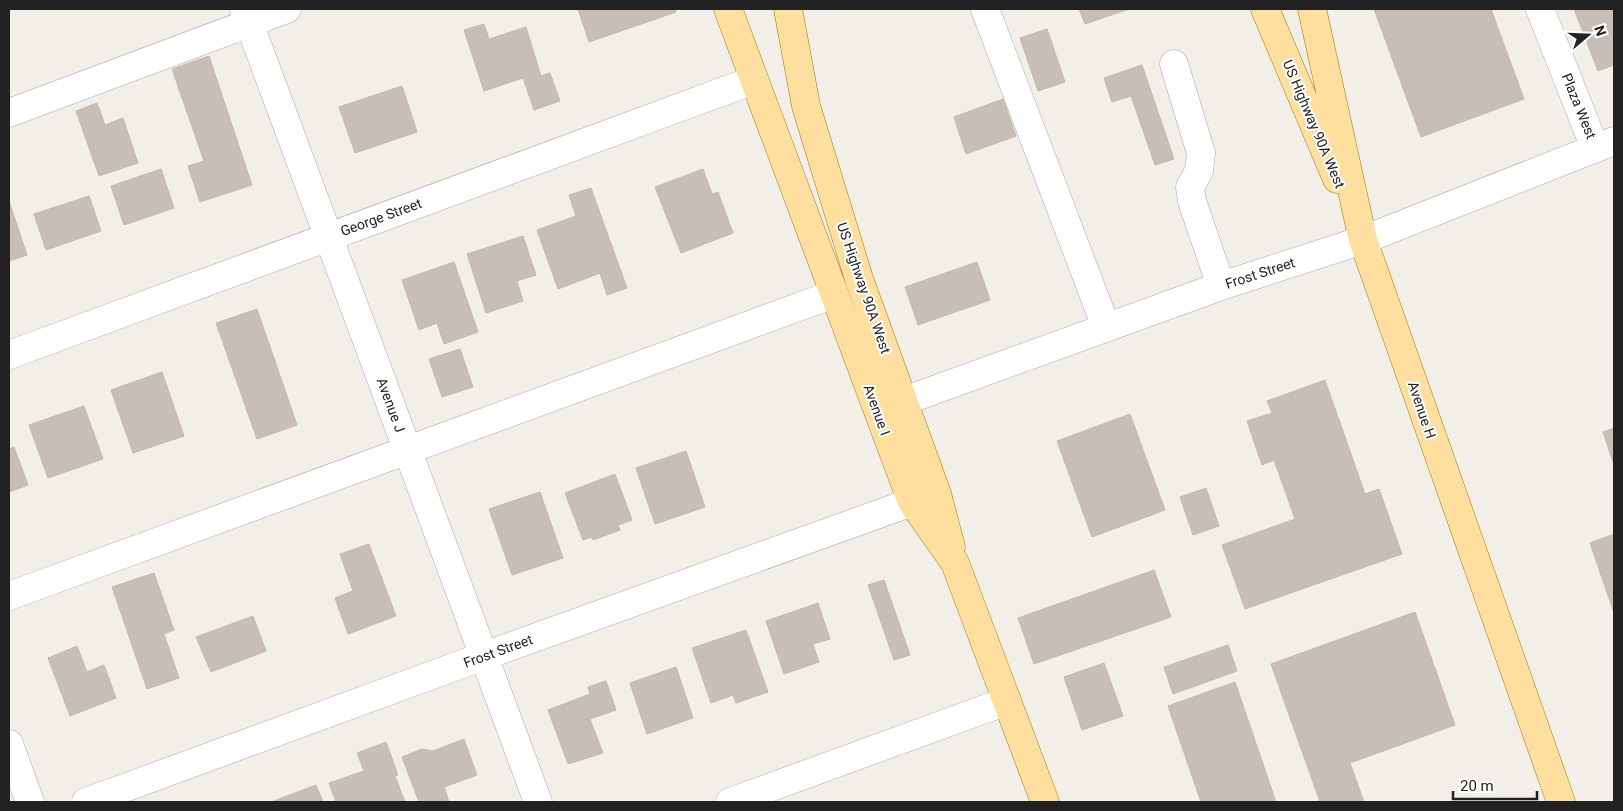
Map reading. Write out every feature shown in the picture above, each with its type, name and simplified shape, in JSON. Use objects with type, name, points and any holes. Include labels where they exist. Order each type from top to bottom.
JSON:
[{"type":"main road","name":"Avenue I","points":[[728,9],[912,502],[955,563],[1045,802]]},
{"type":"main road","name":"US Highway 90A West","points":[[788,9],[806,106],[859,279],[937,494],[955,563]]},
{"type":"main road","name":"US Highway 90A West","points":[[1265,9],[1363,240]]},
{"type":"main road","name":"Avenue H","points":[[1312,9],[1363,240],[1561,802]]},
{"type":"street","points":[[9,113],[246,16],[287,9]]},
{"type":"street","points":[[985,9],[1106,327]]},
{"type":"street","name":"Plaza West","points":[[1540,9],[1605,145]]},
{"type":"street","name":"Avenue J","points":[[246,16],[538,802]]},
{"type":"street","points":[[1174,64],[1201,153],[1199,171],[1190,187],[1192,201],[1221,286]]},
{"type":"street","name":"George Street","points":[[9,355],[754,80]]},
{"type":"street","name":"Frost Street","points":[[904,401],[1221,286],[1363,240],[1605,145]]},
{"type":"street","points":[[9,596],[834,294]]},
{"type":"street","name":"Frost Street","points":[[86,802],[912,502]]},
{"type":"street","points":[[730,802],[1007,701]]},
{"type":"street","points":[[9,744],[30,802]]},
{"type":"building","points":[[578,9],[675,9],[676,12],[589,42]]},
{"type":"building","points":[[1079,9],[1129,9],[1085,24]]},
{"type":"building","points":[[1374,9],[1491,9],[1524,99],[1421,137]]},
{"type":"building","points":[[1574,9],[1614,9],[1614,65],[1598,71]]},
{"type":"building","points":[[484,24],[489,39],[526,27],[541,76],[550,73],[560,101],[534,110],[523,78],[484,91],[464,30]]},
{"type":"building","points":[[1047,29],[1065,82],[1038,91],[1020,38]]},
{"type":"building","points":[[209,56],[252,185],[200,202],[188,166],[204,161],[172,69]]},
{"type":"building","points":[[1142,65],[1174,159],[1155,165],[1131,96],[1112,102],[1104,78]]},
{"type":"building","points":[[402,86],[417,132],[355,153],[339,107]]},
{"type":"building","points":[[1003,99],[1016,136],[966,154],[954,117]]},
{"type":"building","points":[[97,103],[105,125],[123,118],[138,163],[99,176],[76,111]]},
{"type":"building","points":[[161,169],[174,208],[124,225],[111,186]]},
{"type":"building","points":[[703,169],[712,194],[718,192],[733,233],[681,253],[655,187]]},
{"type":"building","points":[[591,188],[627,288],[607,295],[600,273],[558,289],[537,230],[576,216],[569,195]]},
{"type":"building","points":[[89,196],[101,231],[46,250],[34,214]]},
{"type":"building","points":[[9,201],[27,255],[9,261]]},
{"type":"building","points":[[523,236],[536,275],[517,281],[523,301],[486,313],[467,254]]},
{"type":"building","points":[[454,262],[478,332],[444,344],[437,323],[419,330],[402,280]]},
{"type":"building","points":[[977,262],[990,300],[918,325],[905,287]]},
{"type":"building","points":[[257,309],[297,425],[257,439],[216,323]]},
{"type":"building","points":[[460,349],[473,387],[442,397],[429,359]]},
{"type":"building","points":[[162,372],[184,436],[133,453],[111,390]]},
{"type":"building","points":[[1325,380],[1365,494],[1379,489],[1402,554],[1245,609],[1222,545],[1295,519],[1274,460],[1262,465],[1247,421],[1272,413],[1267,401]]},
{"type":"building","points":[[84,406],[103,459],[48,478],[29,425]]},
{"type":"building","points":[[1130,414],[1165,510],[1092,537],[1057,441]]},
{"type":"building","points":[[1614,428],[1614,465],[1603,432]]},
{"type":"building","points":[[14,447],[28,485],[9,492],[9,449]]},
{"type":"building","points":[[686,451],[705,507],[655,524],[636,468]]},
{"type":"building","points":[[615,474],[632,520],[618,525],[620,530],[593,540],[591,537],[583,540],[565,493]]},
{"type":"building","points":[[1206,488],[1219,526],[1193,535],[1180,497]]},
{"type":"building","points":[[540,492],[563,558],[512,575],[489,509]]},
{"type":"building","points":[[1614,534],[1614,613],[1590,543]]},
{"type":"building","points":[[369,544],[396,616],[348,634],[335,598],[353,591],[340,554]]},
{"type":"building","points":[[1154,570],[1171,617],[1034,664],[1018,618]]},
{"type":"building","points":[[154,573],[174,630],[164,634],[179,678],[147,689],[112,587]]},
{"type":"building","points":[[884,580],[910,655],[894,660],[868,585]]},
{"type":"building","points":[[818,603],[830,639],[813,644],[819,662],[784,674],[766,621]]},
{"type":"building","points":[[1415,612],[1455,725],[1350,763],[1364,802],[1320,802],[1271,664]]},
{"type":"building","points":[[253,616],[266,651],[211,672],[196,637]]},
{"type":"building","points":[[746,630],[768,692],[736,703],[733,695],[711,703],[692,648]]},
{"type":"building","points":[[1228,645],[1237,671],[1173,694],[1164,667]]},
{"type":"building","points":[[77,646],[87,672],[104,665],[116,698],[70,716],[48,658]]},
{"type":"building","points":[[1104,663],[1123,716],[1082,730],[1064,677]]},
{"type":"building","points":[[676,667],[693,718],[647,734],[630,683]]},
{"type":"building","points":[[606,681],[616,710],[590,719],[603,753],[568,764],[548,710],[590,694],[588,687]]},
{"type":"building","points":[[1235,682],[1276,802],[1201,802],[1168,706]]},
{"type":"building","points":[[464,739],[477,775],[444,787],[449,802],[419,802],[402,757],[422,749],[433,751]]},
{"type":"building","points":[[386,742],[398,775],[395,776],[405,802],[336,802],[329,783],[364,771],[357,753]]},
{"type":"building","points":[[316,785],[323,802],[271,802]]}]
